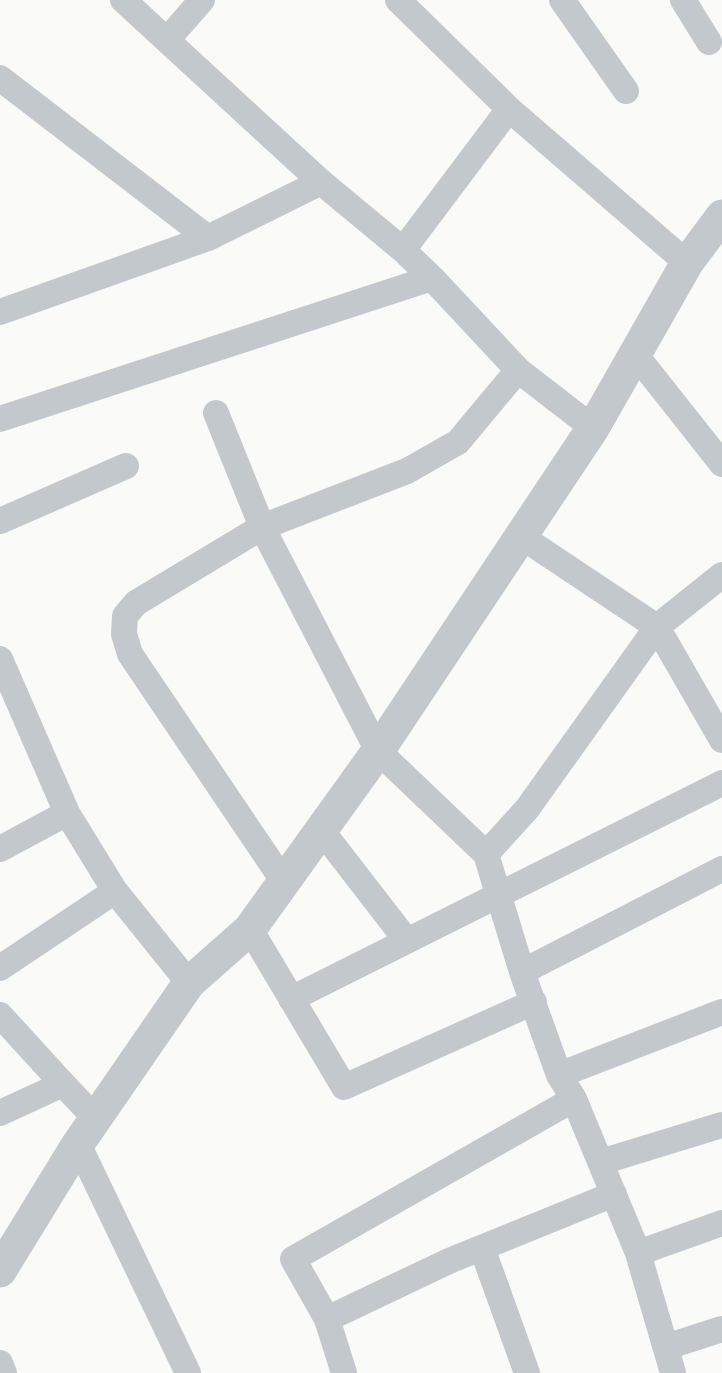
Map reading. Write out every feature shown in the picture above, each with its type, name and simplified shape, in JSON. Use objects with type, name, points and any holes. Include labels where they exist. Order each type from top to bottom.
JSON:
[{"type":"street","points":[[123,0],[321,182],[432,278],[517,370],[593,428]]},
{"type":"street","points":[[167,40],[202,0]]},
{"type":"street","points":[[398,0],[509,109],[687,263]]},
{"type":"street","points":[[562,0],[626,91]]},
{"type":"street","points":[[683,0],[709,42]]},
{"type":"street","points":[[0,78],[208,239]]},
{"type":"street","points":[[402,250],[509,109]]},
{"type":"street","points":[[0,312],[208,239],[321,182]]},
{"type":"street","points":[[0,1271],[87,1131],[188,982],[250,929],[378,751],[593,428],[687,263],[722,216]]},
{"type":"street","points":[[0,419],[432,278]]},
{"type":"street","points":[[635,354],[722,464]]},
{"type":"street","points":[[284,882],[130,654],[124,634],[125,616],[136,603],[262,527],[407,471],[458,442],[517,370]]},
{"type":"street","points":[[216,413],[262,527],[378,751],[486,854],[522,972],[559,1075],[574,1099],[638,1253],[673,1373]]},
{"type":"street","points":[[0,522],[126,466]]},
{"type":"street","points":[[522,537],[657,627],[722,740]]},
{"type":"street","points":[[486,854],[527,809],[657,627],[722,575]]},
{"type":"street","points":[[0,659],[9,706],[67,813],[115,891],[188,982]]},
{"type":"street","points":[[291,999],[722,783]]},
{"type":"street","points":[[0,849],[67,813]]},
{"type":"street","points":[[322,831],[407,941]]},
{"type":"street","points":[[522,972],[722,869]]},
{"type":"street","points":[[0,968],[115,891]]},
{"type":"street","points":[[250,929],[344,1087],[534,1002]]},
{"type":"street","points":[[559,1075],[722,1012]]},
{"type":"street","points":[[0,1015],[63,1084],[87,1131],[188,1373]]},
{"type":"street","points":[[0,1113],[63,1084]]},
{"type":"street","points":[[344,1373],[327,1319],[293,1259],[574,1099]]},
{"type":"street","points":[[601,1162],[722,1125]]},
{"type":"street","points":[[327,1319],[482,1248],[614,1194]]},
{"type":"street","points":[[638,1253],[722,1223]]},
{"type":"street","points":[[482,1248],[527,1373]]},
{"type":"street","points":[[666,1347],[722,1329]]},
{"type":"street","points":[[0,1363],[4,1373]]}]
